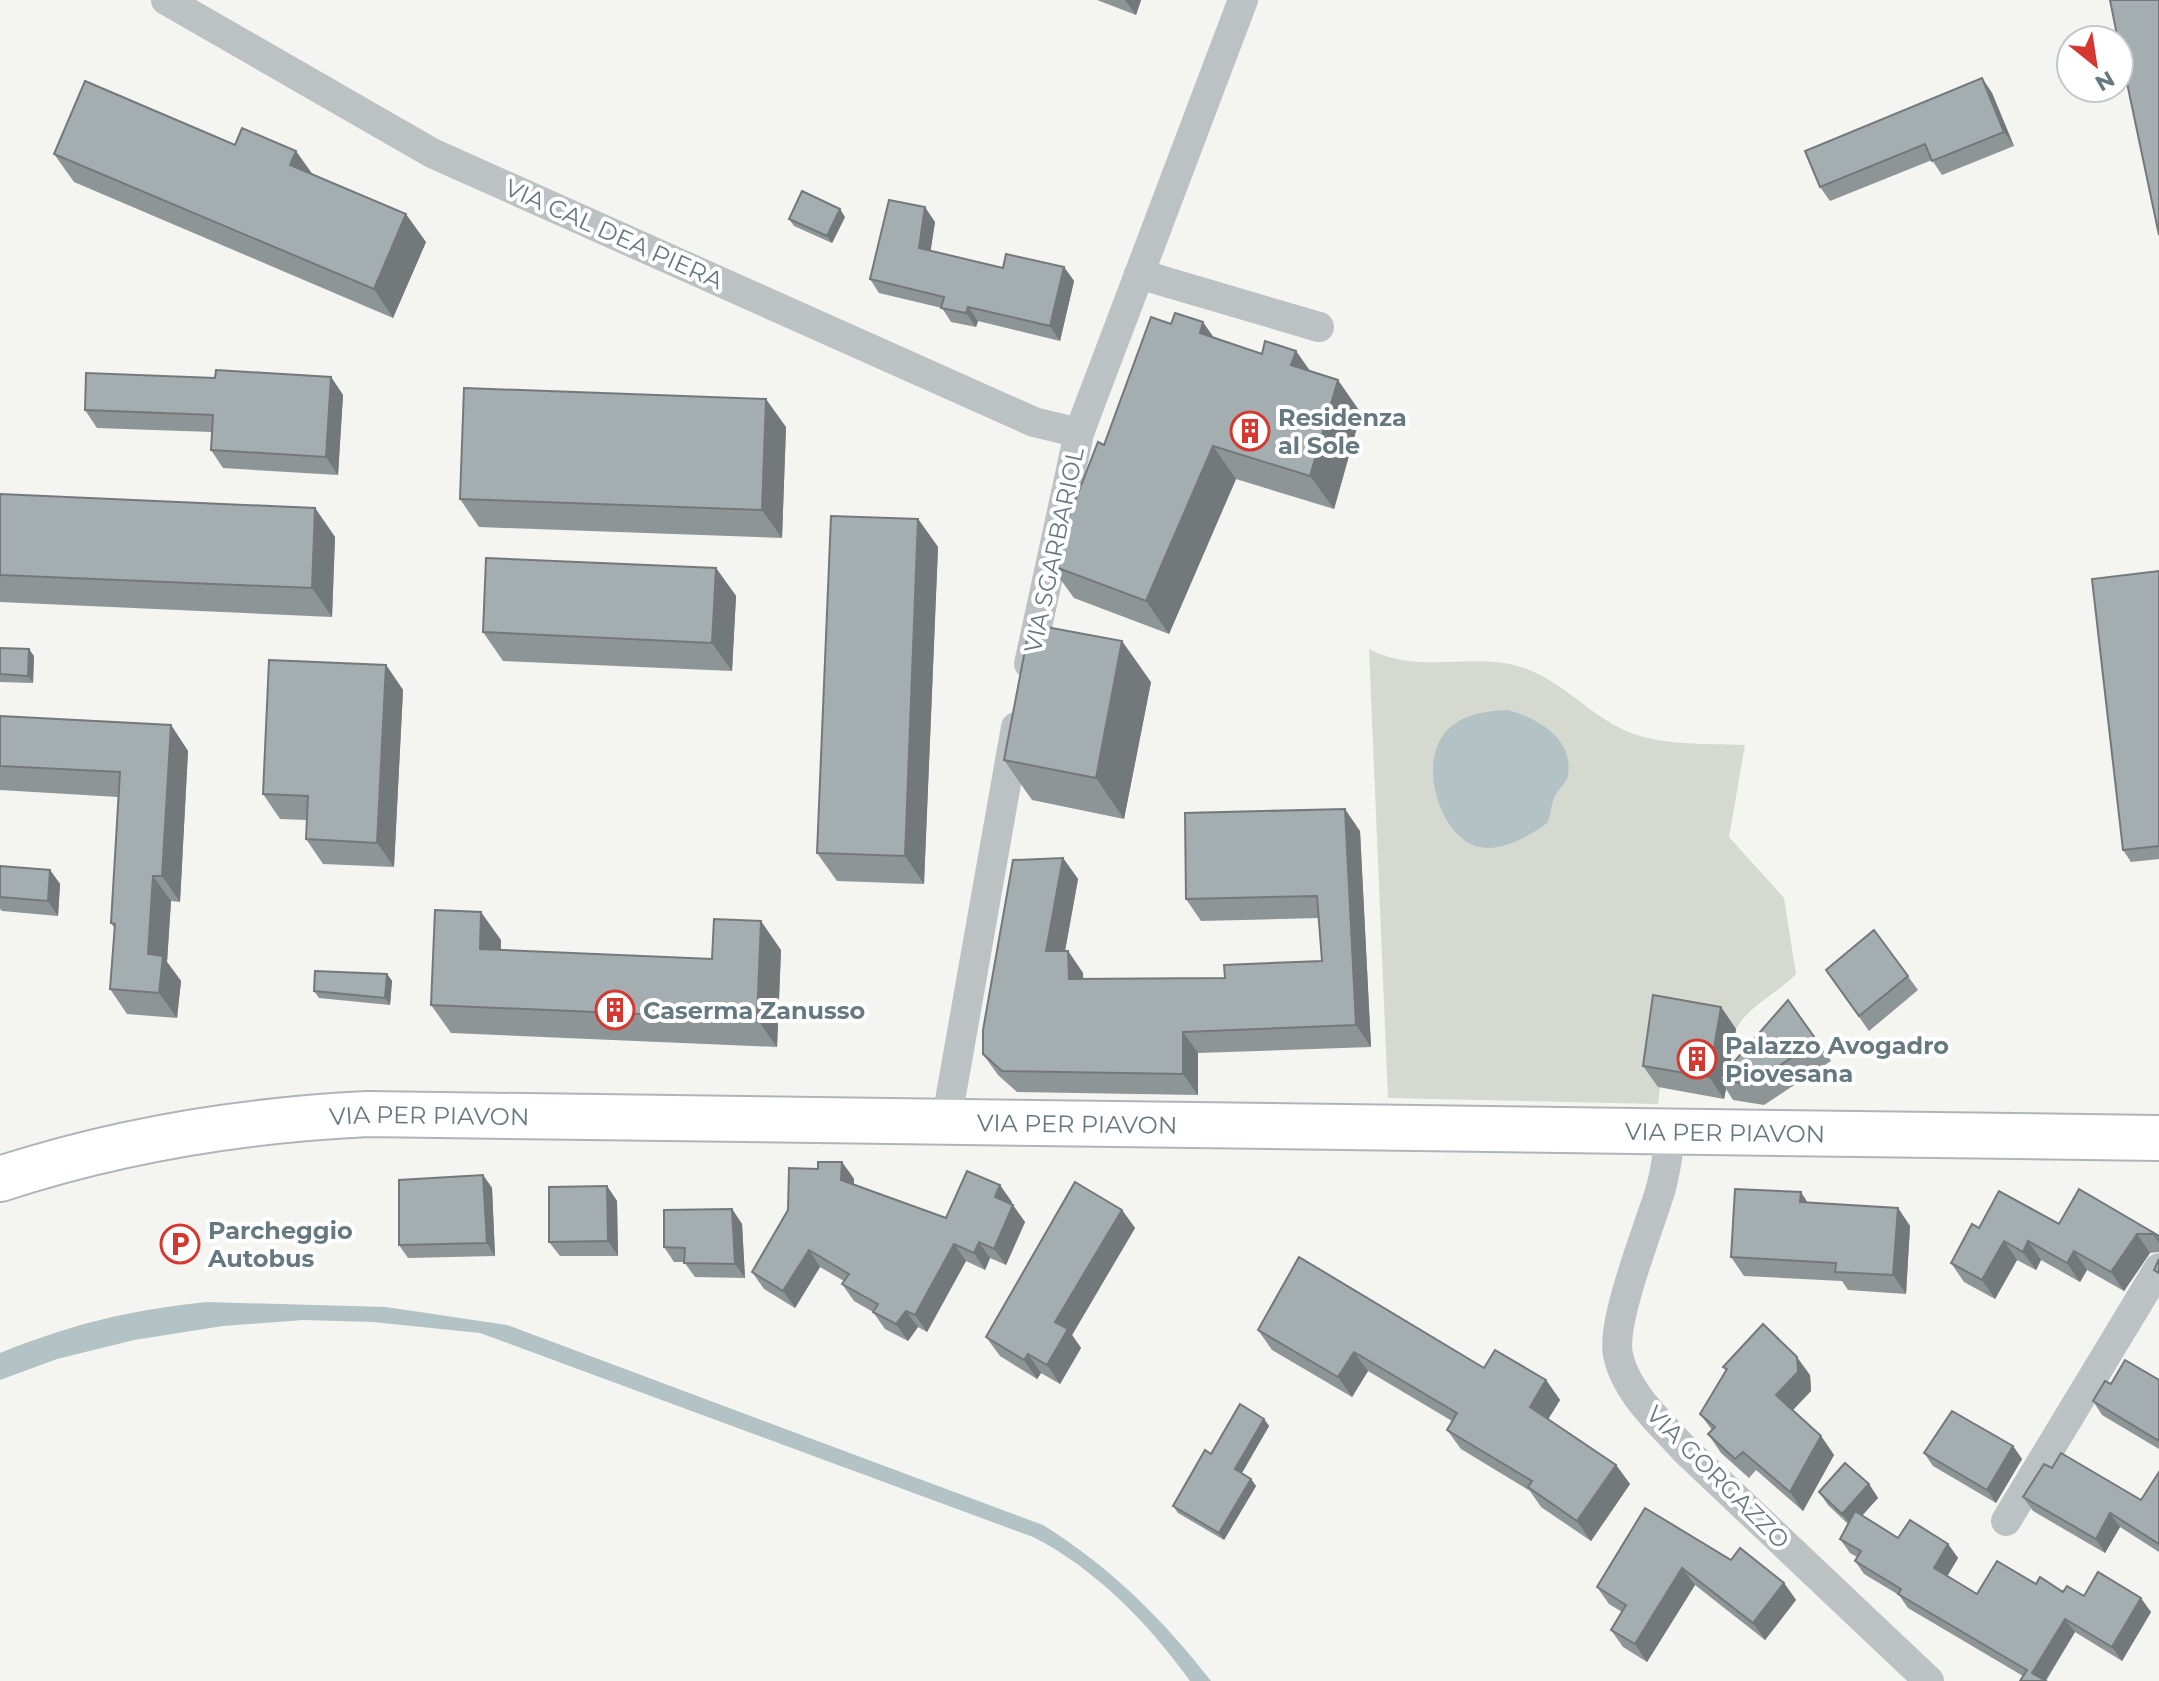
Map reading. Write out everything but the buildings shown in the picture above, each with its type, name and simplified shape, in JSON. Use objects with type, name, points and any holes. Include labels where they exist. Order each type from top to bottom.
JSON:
[{"type":"street","name":"VIA CAL DEA PIERA","points":[[166,0],[432,153],[1034,422],[1079,433]]},
{"type":"street","name":"VIA SGARBARIOL","points":[[946,1123],[1013,740],[1079,433],[1243,0]]},
{"type":"street","points":[[1139,274],[1319,327]]},
{"type":"street","name":"VIA PER PIAVON","points":[[0,1179],[76,1156],[183,1134],[332,1116],[2159,1138]]},
{"type":"street","name":"VIA GORGAZZO","points":[[1671,1133],[1663,1183],[1618,1328],[1618,1354],[1628,1382],[1647,1409],[1685,1450],[1929,1681]]},
{"type":"street","points":[[2006,1521],[2159,1268]]},
{"type":"shaded area","points":[[1369,649],[1387,656],[1423,662],[1478,661],[1514,665],[1542,676],[1605,719],[1633,733],[1680,743],[1745,745],[1729,837],[1784,898],[1796,974],[1748,1013],[1736,1029],[1668,1017],[1658,1104],[1388,1098]]},
{"type":"shaded area","points":[[1508,710],[1541,724],[1559,740],[1565,750],[1568,775],[1556,793],[1548,822],[1507,845],[1480,847],[1466,841],[1445,817],[1434,784],[1436,751],[1442,737],[1463,719],[1480,713]]},
{"type":"shaded area","points":[[206,1302],[386,1307],[507,1325],[1043,1525],[1113,1576],[1155,1616],[1211,1681],[1190,1681],[1157,1639],[1119,1599],[1078,1565],[1033,1537],[480,1333],[373,1322],[303,1320],[223,1326],[134,1340],[57,1359],[0,1380],[0,1353],[101,1320]]},
{"type":"place","name":"Residenza al Sole","points":[[1250,431]]},
{"type":"place","name":"Caserma Zanusso","points":[[615,1010]]},
{"type":"place","name":"Palazzo Avogadro Piovesana","points":[[1697,1059]]},
{"type":"place","name":"Parcheggio Autobus","points":[[180,1244]]}]
